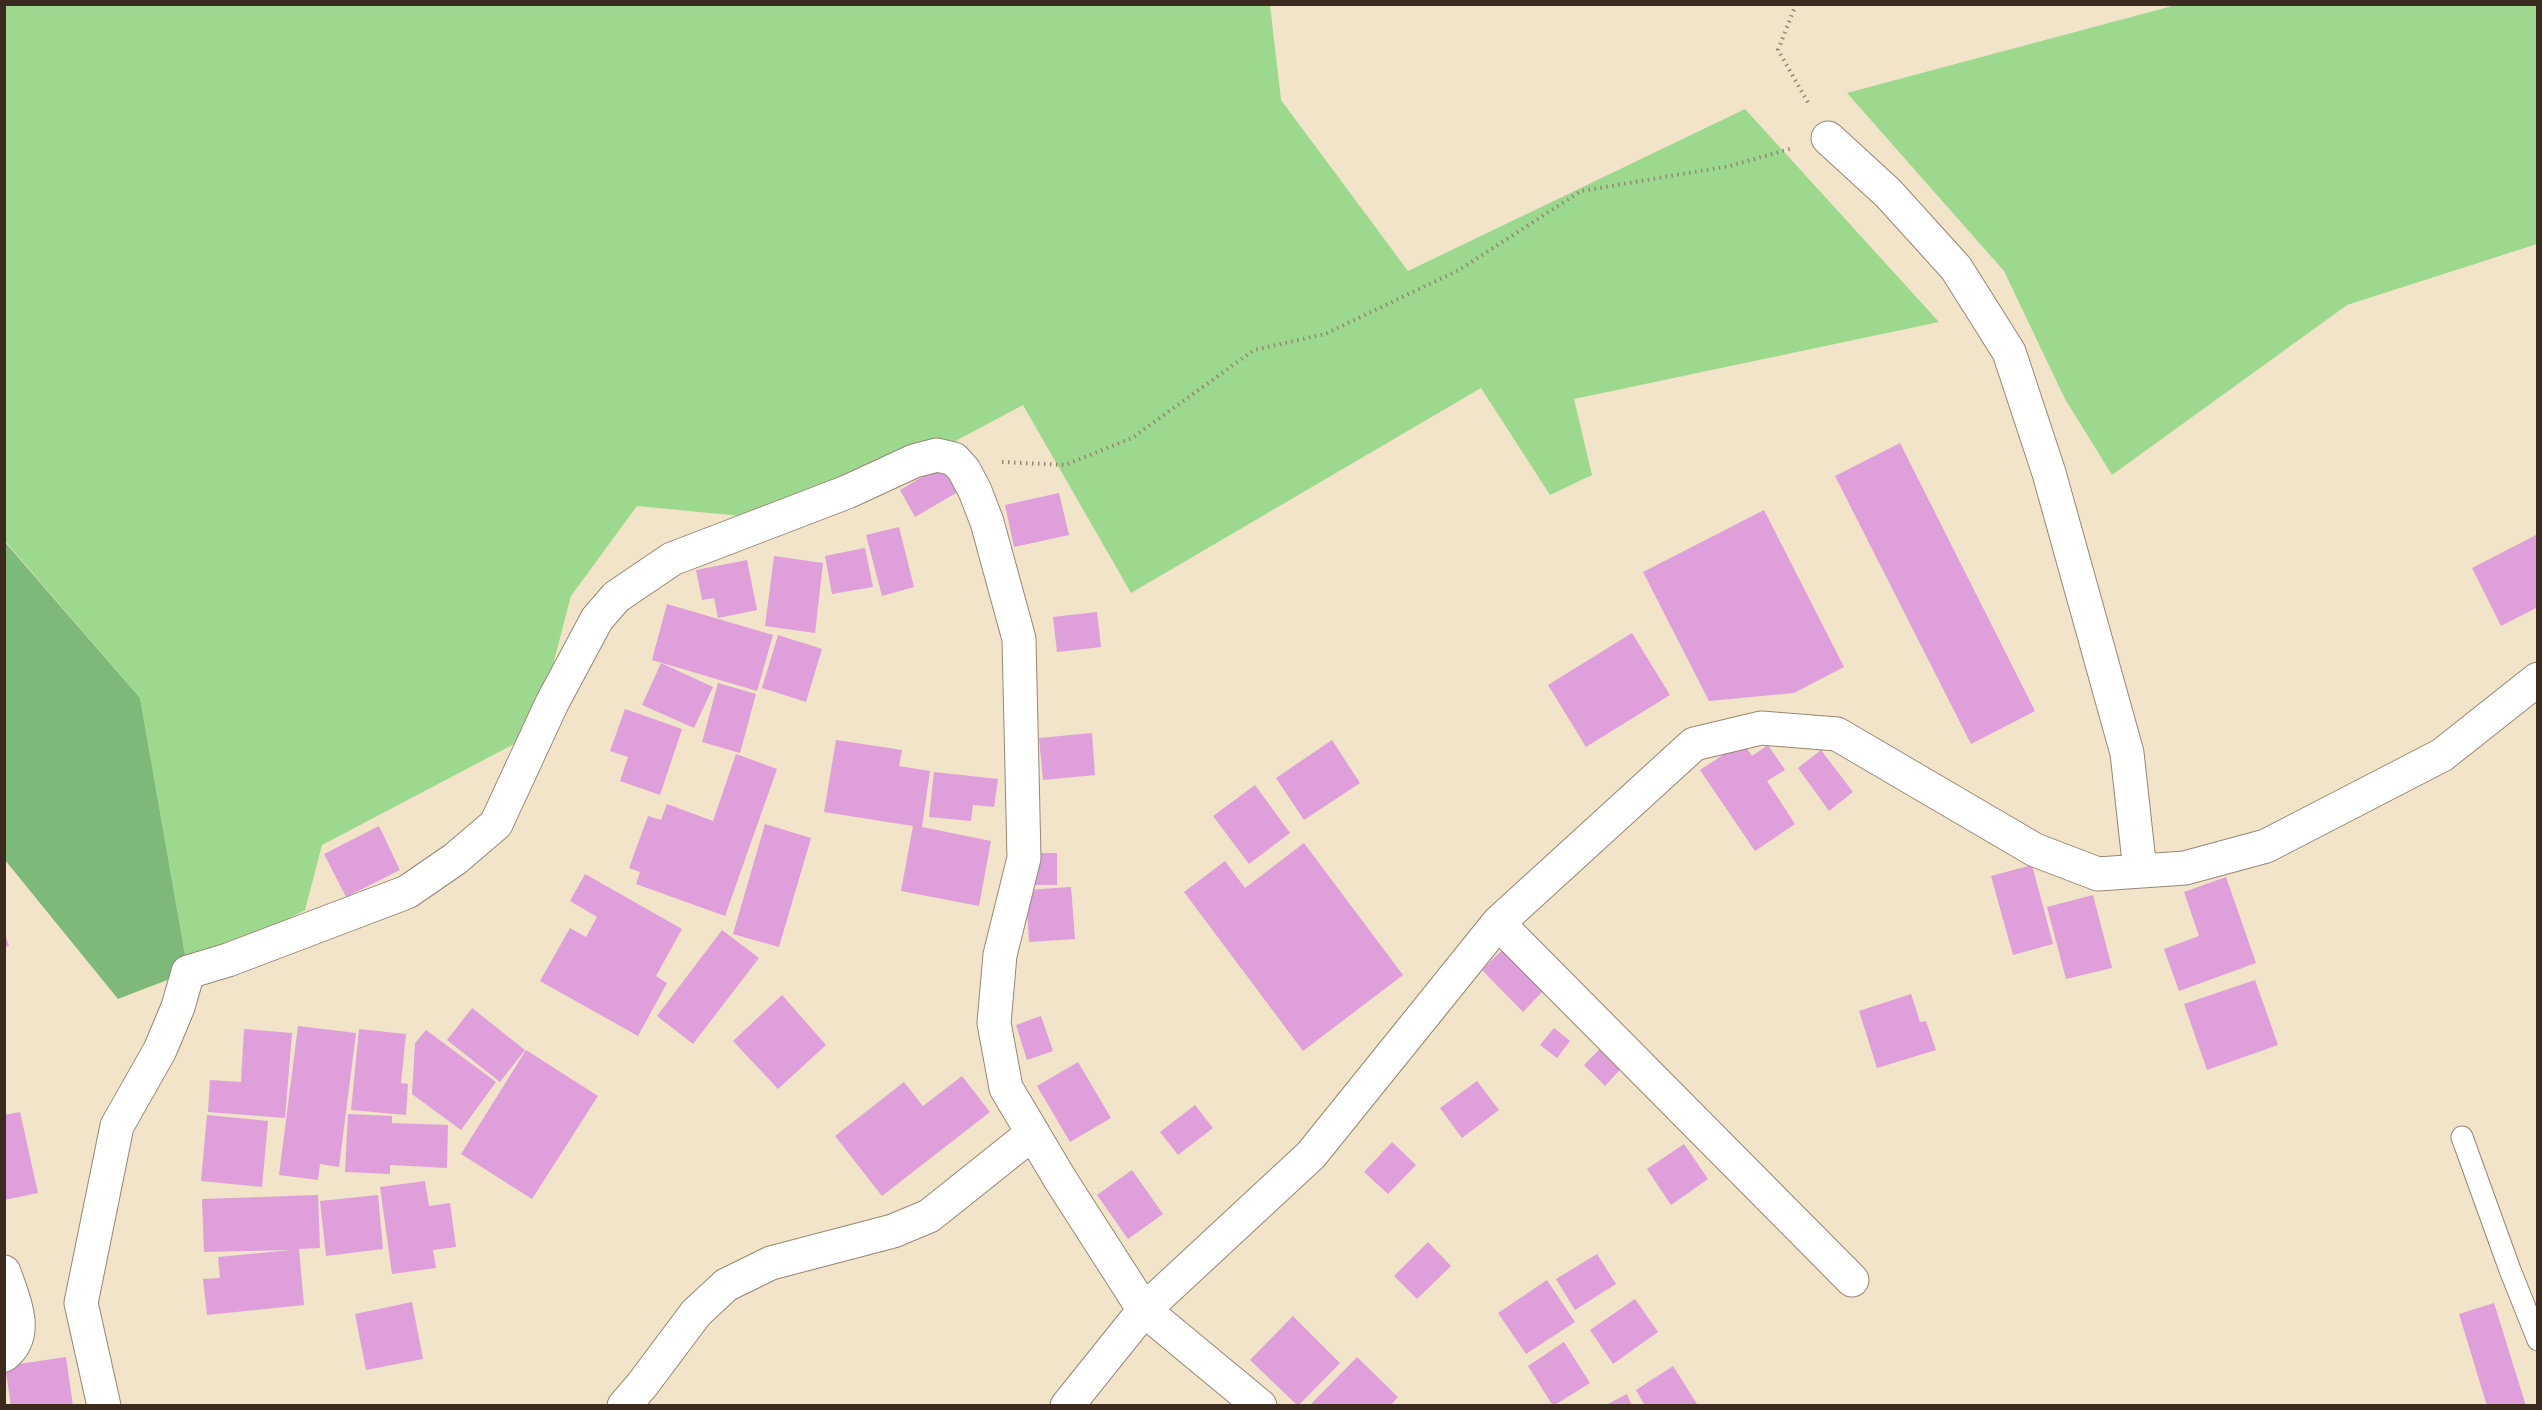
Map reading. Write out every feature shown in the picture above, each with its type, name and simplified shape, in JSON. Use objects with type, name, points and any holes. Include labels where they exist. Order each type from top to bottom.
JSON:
[{"type":"street","points":[[1828,138],[1888,193],[1956,268],[2009,352],[2049,472],[2127,753],[2140,871]]},
{"type":"street","points":[[104,1406],[81,1303],[117,1126],[160,1050],[178,1007],[188,972],[228,960],[407,892],[455,860],[496,824],[552,703],[597,619],[616,597],[672,559],[847,492],[914,461],[937,455],[954,459],[975,491],[987,522],[1019,639],[1024,858],[1000,955],[994,1023],[1006,1088],[1144,1310],[1260,1406]]},
{"type":"street","points":[[1067,1406],[1144,1310],[1311,1155],[1498,923],[1694,744],[1761,728],[1837,734],[2035,850],[2098,874],[2185,868],[2266,846],[2442,755],[2538,679]]},
{"type":"street","points":[[1498,923],[1851,1280]]},
{"type":"street","points":[[624,1406],[696,1313],[726,1285],[771,1263],[893,1231],[929,1216],[1033,1133]]},
{"type":"street","points":[[4,1272],[19,1325],[18,1339],[13,1348],[4,1355]]},
{"type":"lane","points":[[2462,1137],[2538,1340]]},
{"type":"path","points":[[954,459],[1065,465],[1132,438],[1254,350],[1325,334],[1459,270],[1581,192],[1730,166],[1828,138],[1778,50],[1796,4]]},
{"type":"green space","points":[[4,5],[1270,5],[1281,100],[1408,271],[1745,109],[1939,322],[1574,399],[1592,475],[1550,495],[1481,388],[1131,593],[1023,405],[803,522],[637,506],[571,596],[535,733],[322,845],[305,910],[188,972],[140,698],[5,541]]},
{"type":"green space","points":[[2176,5],[2537,5],[2537,244],[2347,305],[2112,475],[2065,399],[2004,271],[1847,93]]},
{"type":"green space","points":[[4,541],[140,698],[188,972],[118,999],[5,860]]},
{"type":"building","points":[[1900,443],[2035,711],[1971,744],[1835,476]]},
{"type":"building","points":[[947,462],[963,489],[915,517],[900,490]]},
{"type":"building","points":[[1059,493],[1069,535],[1014,547],[1005,505]]},
{"type":"building","points":[[1764,510],[1844,667],[1794,693],[1709,701],[1643,572]]},
{"type":"building","points":[[899,527],[914,587],[882,596],[866,535]]},
{"type":"building","points":[[2538,534],[2538,607],[2501,626],[2472,568]]},
{"type":"building","points":[[865,548],[873,587],[832,594],[825,556]]},
{"type":"building","points":[[774,556],[823,563],[815,633],[765,626]]},
{"type":"building","points":[[747,560],[757,610],[718,618],[714,598],[702,600],[696,570]]},
{"type":"building","points":[[667,604],[773,635],[757,691],[652,660]]},
{"type":"building","points":[[1097,612],[1101,647],[1057,652],[1053,617]]},
{"type":"building","points":[[1632,633],[1670,695],[1586,747],[1548,685]]},
{"type":"building","points":[[778,635],[822,649],[806,702],[762,688]]},
{"type":"building","points":[[661,663],[713,687],[694,728],[642,705]]},
{"type":"building","points":[[718,683],[756,694],[740,753],[702,742]]},
{"type":"building","points":[[625,709],[682,729],[660,795],[620,781],[628,757],[610,751]]},
{"type":"building","points":[[1092,733],[1095,775],[1043,780],[1039,738]]},
{"type":"building","points":[[836,740],[902,750],[899,766],[930,771],[922,827],[991,841],[979,906],[901,891],[913,826],[824,812]]},
{"type":"building","points":[[1332,740],[1360,783],[1304,820],[1276,778]]},
{"type":"building","points":[[1743,742],[1752,756],[1768,745],[1785,770],[1767,781],[1795,824],[1755,851],[1700,770]]},
{"type":"building","points":[[1821,750],[1853,792],[1829,811],[1798,768]]},
{"type":"building","points":[[736,754],[777,769],[725,916],[636,884],[640,872],[629,868],[648,816],[661,820],[667,804],[713,821]]},
{"type":"building","points":[[934,772],[998,779],[994,807],[973,805],[971,821],[929,817]]},
{"type":"building","points":[[1255,785],[1290,833],[1249,864],[1213,816]]},
{"type":"building","points":[[765,824],[811,838],[779,947],[733,934]]},
{"type":"building","points":[[379,826],[400,870],[346,897],[324,854]]},
{"type":"building","points":[[1304,843],[1403,975],[1303,1051],[1184,892],[1225,861],[1245,888]]},
{"type":"building","points":[[1031,853],[1057,853],[1057,885],[1030,885]]},
{"type":"building","points":[[2032,865],[2053,944],[2013,955],[1991,876]]},
{"type":"building","points":[[585,874],[682,929],[656,976],[667,983],[638,1036],[540,981],[570,928],[586,937],[597,917],[570,901]]},
{"type":"building","points":[[2226,877],[2256,963],[2179,991],[2164,949],[2199,936],[2184,892]]},
{"type":"building","points":[[1071,887],[1075,939],[1029,942],[1026,890]]},
{"type":"building","points":[[2093,895],[2112,968],[2066,979],[2047,907]]},
{"type":"building","points":[[722,930],[759,958],[693,1044],[657,1016]]},
{"type":"building","points":[[4,932],[9,946],[4,947]]},
{"type":"building","points":[[1505,947],[1546,988],[1523,1012],[1482,970]]},
{"type":"building","points":[[2255,980],[2278,1045],[2207,1070],[2184,1004]]},
{"type":"building","points":[[1911,994],[1920,1022],[1926,1021],[1936,1050],[1877,1068],[1859,1011]]},
{"type":"building","points":[[782,995],[826,1045],[778,1089],[733,1041]]},
{"type":"building","points":[[472,1008],[525,1050],[500,1082],[447,1040]]},
{"type":"building","points":[[1041,1016],[1053,1051],[1027,1060],[1016,1025]]},
{"type":"building","points":[[298,1026],[356,1033],[339,1167],[320,1164],[318,1180],[279,1175]]},
{"type":"building","points":[[1554,1028],[1570,1041],[1557,1058],[1540,1045]]},
{"type":"building","points":[[244,1029],[292,1033],[285,1118],[208,1112],[210,1080],[241,1082]]},
{"type":"building","points":[[359,1029],[406,1034],[401,1083],[408,1084],[406,1115],[351,1110]]},
{"type":"building","points":[[426,1030],[496,1082],[461,1130],[412,1094],[415,1043]]},
{"type":"building","points":[[1607,1042],[1627,1062],[1605,1086],[1584,1065]]},
{"type":"building","points":[[526,1050],[598,1096],[532,1199],[461,1154]]},
{"type":"building","points":[[1078,1062],[1111,1118],[1070,1142],[1037,1086]]},
{"type":"building","points":[[962,1076],[990,1112],[882,1196],[835,1136],[904,1082],[923,1106]]},
{"type":"building","points":[[1477,1081],[1499,1110],[1462,1138],[1440,1108]]},
{"type":"building","points":[[1195,1105],[1213,1128],[1178,1155],[1160,1132]]},
{"type":"building","points":[[20,1112],[38,1193],[4,1200],[4,1115]]},
{"type":"building","points":[[348,1114],[392,1116],[392,1123],[448,1125],[447,1168],[390,1165],[390,1174],[345,1172]]},
{"type":"building","points":[[207,1115],[268,1121],[262,1187],[201,1181]]},
{"type":"building","points":[[1392,1142],[1416,1165],[1388,1194],[1364,1172]]},
{"type":"building","points":[[1684,1144],[1708,1179],[1671,1205],[1647,1169]]},
{"type":"building","points":[[1132,1170],[1163,1214],[1128,1239],[1097,1195]]},
{"type":"building","points":[[425,1181],[429,1206],[450,1203],[456,1247],[433,1250],[436,1268],[392,1274],[380,1187]]},
{"type":"building","points":[[318,1195],[320,1248],[299,1249],[304,1305],[207,1315],[203,1279],[220,1278],[218,1257],[292,1250],[204,1252],[202,1199]]},
{"type":"building","points":[[378,1195],[383,1249],[326,1256],[320,1201]]},
{"type":"building","points":[[1428,1242],[1451,1266],[1417,1299],[1394,1276]]},
{"type":"building","points":[[1597,1254],[1616,1284],[1575,1310],[1556,1279]]},
{"type":"building","points":[[1547,1280],[1575,1322],[1526,1354],[1498,1313]]},
{"type":"building","points":[[1635,1299],[1658,1332],[1613,1364],[1590,1330]]},
{"type":"building","points":[[412,1302],[423,1359],[366,1370],[355,1314]]},
{"type":"building","points":[[2494,1303],[2526,1406],[2487,1406],[2459,1314]]},
{"type":"building","points":[[1293,1316],[1340,1363],[1298,1406],[1250,1360]]},
{"type":"building","points":[[1564,1342],[1590,1383],[1553,1406],[1528,1366]]},
{"type":"building","points":[[66,1357],[73,1406],[11,1406],[5,1366]]},
{"type":"building","points":[[1357,1357],[1398,1397],[1390,1406],[1309,1406]]},
{"type":"building","points":[[1673,1366],[1697,1404],[1645,1406],[1636,1390]]},
{"type":"building","points":[[1627,1394],[1632,1406],[1604,1406]]}]
